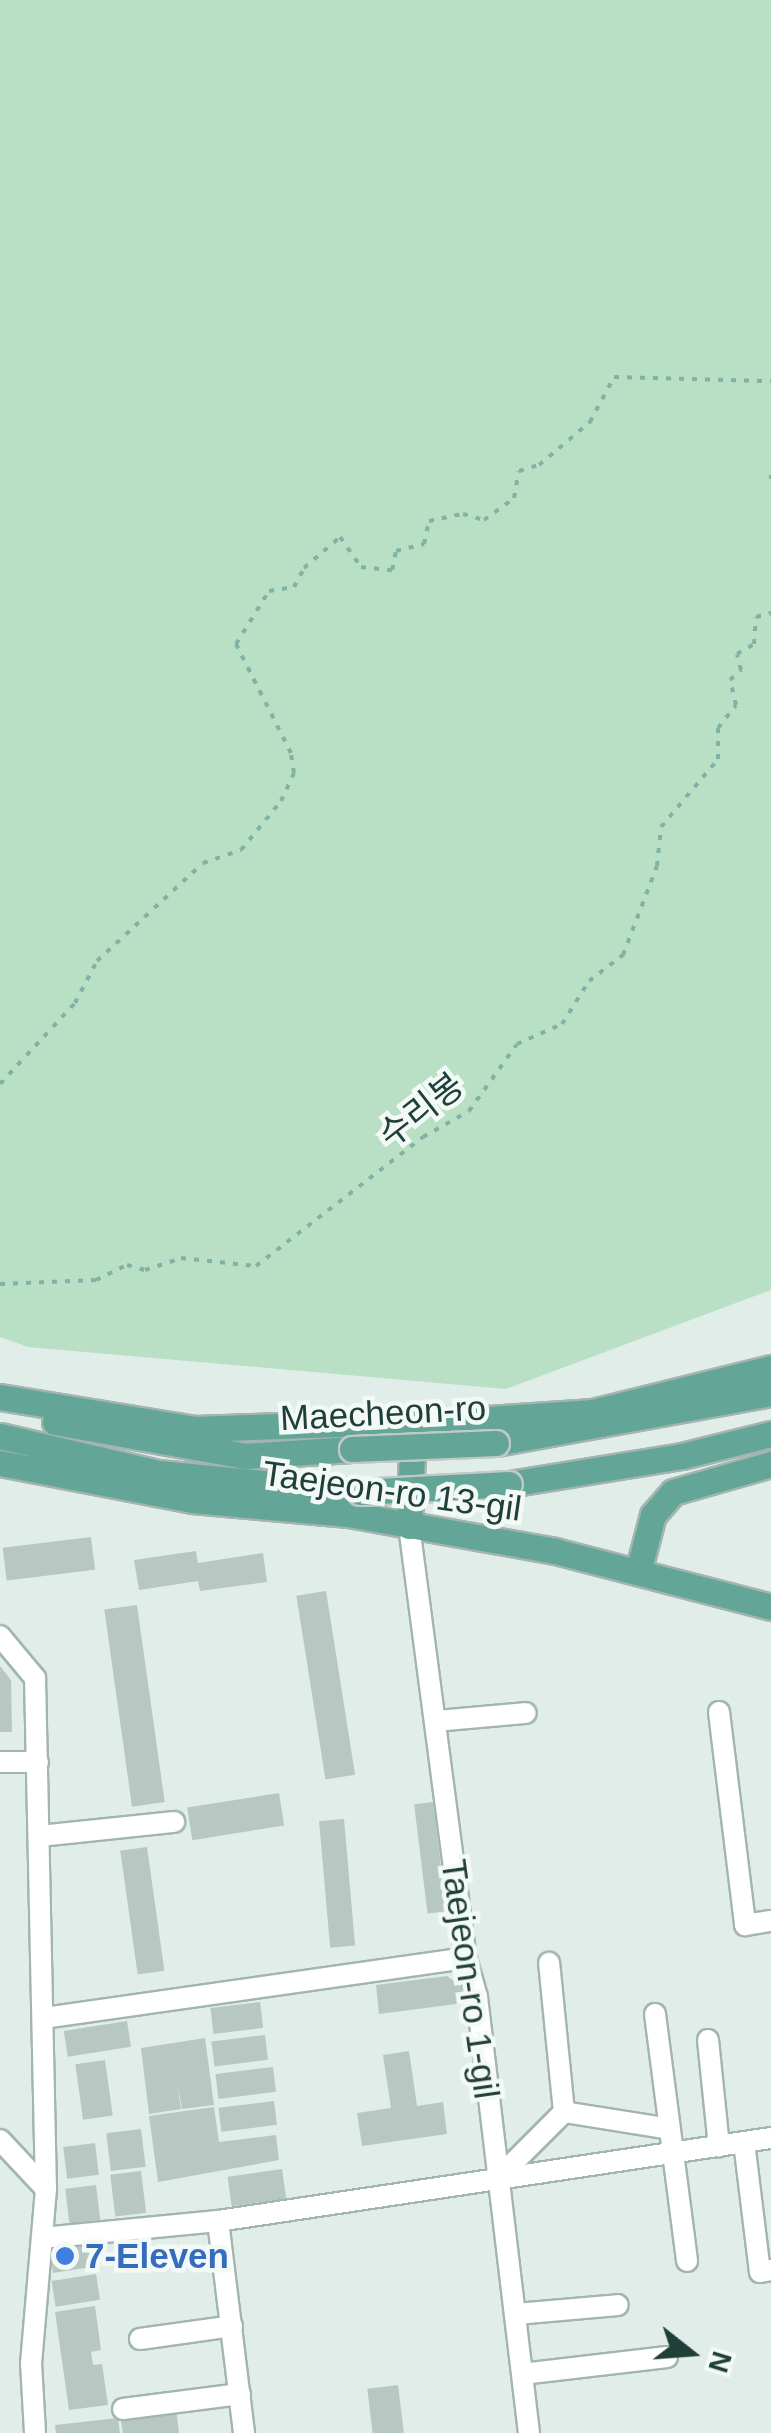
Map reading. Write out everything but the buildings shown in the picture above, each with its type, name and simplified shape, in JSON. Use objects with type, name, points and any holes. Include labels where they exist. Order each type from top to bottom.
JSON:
[{"type":"main road","points":[[0,1397],[195,1429],[413,1421],[594,1412],[771,1368]]},
{"type":"main road","name":"Maecheon-ro","points":[[0,1407],[144,1442],[245,1456],[496,1443],[771,1392]]},
{"type":"main road","points":[[409,1526],[413,1421]]},
{"type":"main road","name":"Maecheon-ro","points":[[0,1436],[158,1473],[360,1492],[509,1484],[682,1456],[771,1434]]},
{"type":"main road","name":"Taejeon-ro 13-gil","points":[[0,1463],[192,1500],[409,1526],[638,1572],[771,1607]]},
{"type":"main road","points":[[638,1572],[653,1515],[673,1492],[771,1464]]},
{"type":"street","name":"Taejeon-ro 1-gil","points":[[409,1526],[466,1958],[477,1996],[529,2433]]},
{"type":"street","points":[[0,1636],[35,1678],[46,2189],[31,2363],[35,2433]]},
{"type":"street","points":[[436,1721],[526,1712]]},
{"type":"street","points":[[719,1712],[744,1925],[771,1921]]},
{"type":"street","points":[[0,1762],[38,1762]]},
{"type":"street","points":[[40,1836],[174,1822]]},
{"type":"street","points":[[44,2018],[466,1958]]},
{"type":"street","points":[[549,1963],[564,2112]]},
{"type":"street","points":[[655,2014],[687,2261]]},
{"type":"street","points":[[708,2040],[719,2146]]},
{"type":"street","points":[[496,2180],[564,2112]]},
{"type":"street","points":[[564,2112],[670,2129]]},
{"type":"street","points":[[42,2238],[218,2221],[771,2138]]},
{"type":"street","points":[[0,2140],[46,2189]]},
{"type":"street","points":[[744,2142],[760,2272],[771,2270]]},
{"type":"street","points":[[218,2221],[244,2433]]},
{"type":"street","points":[[516,2314],[618,2304]]},
{"type":"street","points":[[140,2339],[232,2326]]},
{"type":"street","points":[[522,2374],[668,2357]]},
{"type":"street","points":[[123,2409],[240,2394]]},
{"type":"path","points":[[0,1084],[75,1004],[110,948],[203,863],[241,850],[281,801],[294,773],[291,753],[236,644],[269,591],[294,587],[304,568],[340,537],[360,567],[392,570],[396,551],[424,544],[430,521],[463,514],[484,520],[514,498],[519,471],[539,464],[590,422],[614,377],[771,381]]},
{"type":"path","name":"수리봉","points":[[0,1284],[96,1280],[127,1265],[144,1270],[181,1258],[256,1266],[423,1138],[469,1111],[517,1044],[562,1024],[590,981],[624,955],[656,866],[661,828],[718,760],[718,728],[736,705],[730,680],[741,670],[737,654],[754,644],[756,617],[771,613]]},
{"type":"green space","points":[[0,0],[771,0],[771,1290],[506,1389],[28,1347],[0,1337]]},
{"type":"place","name":"7-Eleven","points":[[65,2256]]}]
